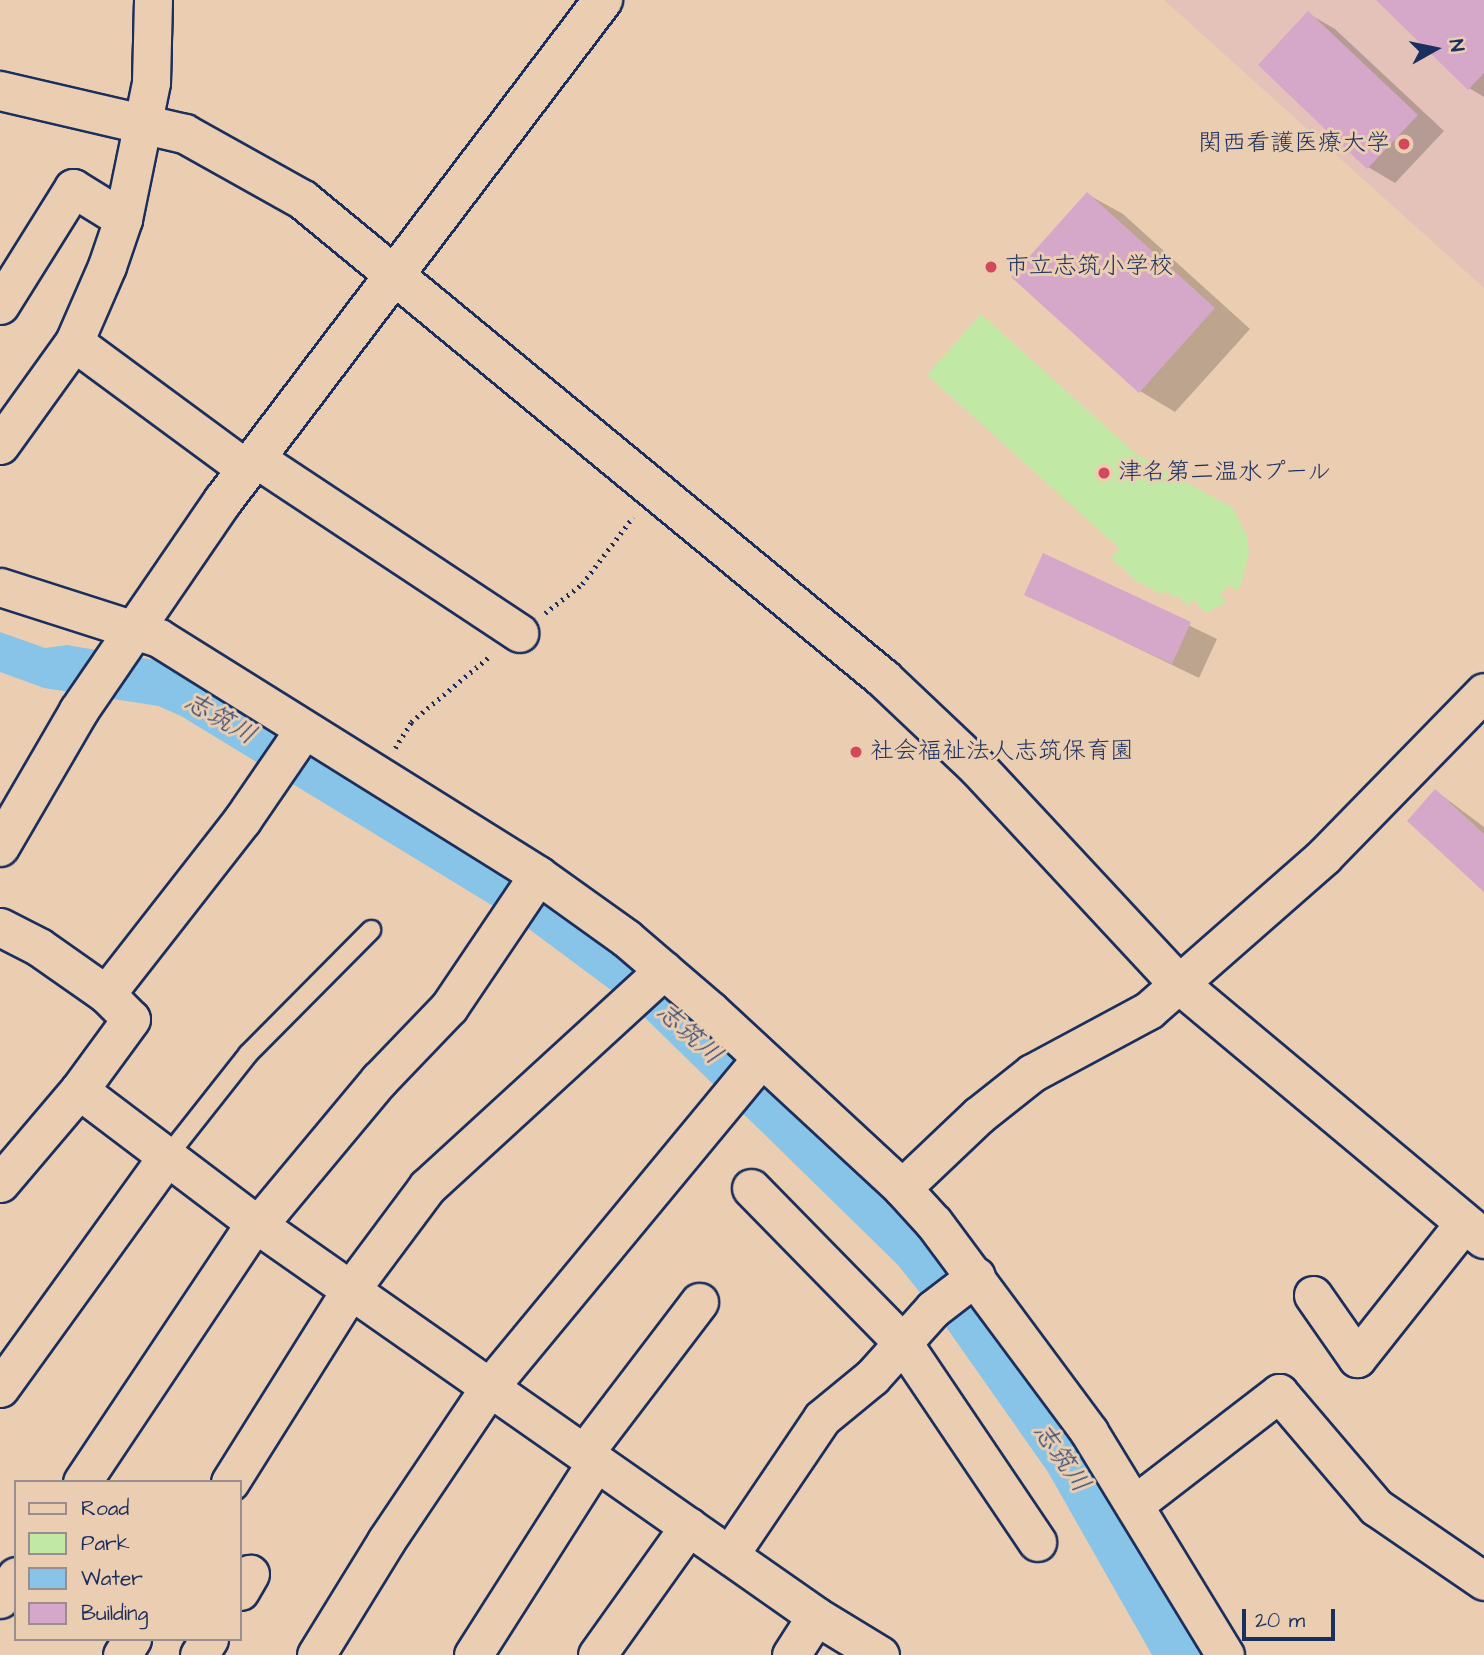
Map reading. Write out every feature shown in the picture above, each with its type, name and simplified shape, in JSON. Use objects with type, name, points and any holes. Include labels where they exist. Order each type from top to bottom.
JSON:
[{"type":"street","points":[[0,445],[74,342],[123,219],[151,82],[153,0]]},
{"type":"street","points":[[0,847],[79,711],[135,629],[251,464],[589,5]]},
{"type":"street","points":[[0,91],[185,134],[266,176],[394,273],[884,679],[978,768],[1178,983],[1474,1231],[1357,1359],[1313,1296]]},
{"type":"street","points":[[0,305],[73,188],[123,219]]},
{"type":"street","points":[[74,342],[251,464],[519,633]]},
{"type":"street","points":[[1,591],[159,638],[303,731],[379,775],[538,875],[664,970],[902,1188],[976,1276],[1135,1504],[1225,1655]]},
{"type":"street","points":[[902,1188],[979,1115],[1032,1073],[1149,1010],[1324,856],[1484,692]]},
{"type":"street","points":[[106,995],[272,778],[303,731]]},
{"type":"street","points":[[83,1480],[256,1224],[379,1080],[449,1007],[538,875]]},
{"type":"street","points":[[0,927],[39,947],[106,995],[131,1019],[79,1090],[0,1183]]},
{"type":"street","points":[[231,1480],[351,1289],[427,1187],[664,970]]},
{"type":"street","points":[[317,1655],[386,1541],[491,1385],[761,1059]]},
{"type":"street","points":[[79,1090],[256,1224],[491,1385],[816,1616],[880,1655]]},
{"type":"street","points":[[0,1388],[166,1158]]},
{"type":"street","points":[[751,1188],[903,1343],[1037,1542]]},
{"type":"street","points":[[730,1554],[822,1418],[873,1377],[933,1309],[976,1276]]},
{"type":"street","points":[[472,1655],[590,1457],[699,1302]]},
{"type":"street","points":[[1135,1504],[1279,1393],[1376,1507],[1484,1581]]},
{"type":"street","points":[[597,1655],[690,1526]]},
{"type":"street","points":[[0,1599],[14,1579]]},
{"type":"street","points":[[791,1655],[816,1616]]},
{"type":"lane","points":[[166,1158],[248,1054],[371,930]]},
{"type":"path","points":[[379,775],[411,723],[582,584],[653,487]]},
{"type":"shaded area","name":"関西看護医療大学","points":[[1164,0],[1484,0],[1484,288]]},
{"type":"green space","name":"津名第二温水プール","points":[[981,314],[1137,455],[1233,508],[1247,536],[1249,552],[1241,585],[1236,591],[1229,585],[1220,595],[1226,602],[1206,613],[1193,599],[1188,606],[1177,595],[1174,598],[1167,591],[1164,595],[1138,582],[1111,558],[1119,548],[927,375]]},
{"type":"water","name":"志筑川","points":[[0,632],[45,648],[67,645],[160,661],[542,888],[898,1196],[1009,1334],[1216,1655],[1152,1655],[1048,1472],[937,1314],[898,1265],[635,1008],[521,923],[181,716],[158,706],[44,688],[0,672]]},
{"type":"building","points":[[1376,0],[1484,0],[1484,73],[1468,90]]},
{"type":"building","points":[[1308,11],[1418,115],[1367,169],[1258,65]]},
{"type":"building","points":[[1087,192],[1215,308],[1139,393],[1011,277]]},
{"type":"building","points":[[1043,553],[1191,622],[1172,664],[1024,595]]},
{"type":"building","points":[[1435,789],[1484,834],[1484,892],[1407,821]]},
{"type":"place","name":"関西看護医療大学","points":[[1404,144]]},
{"type":"place","name":"市立志筑小学校","points":[[991,267]]},
{"type":"place","name":"津名第二温水プール","points":[[1104,473]]},
{"type":"place","name":"社会福祉法人志筑保育園","points":[[856,752]]}]
